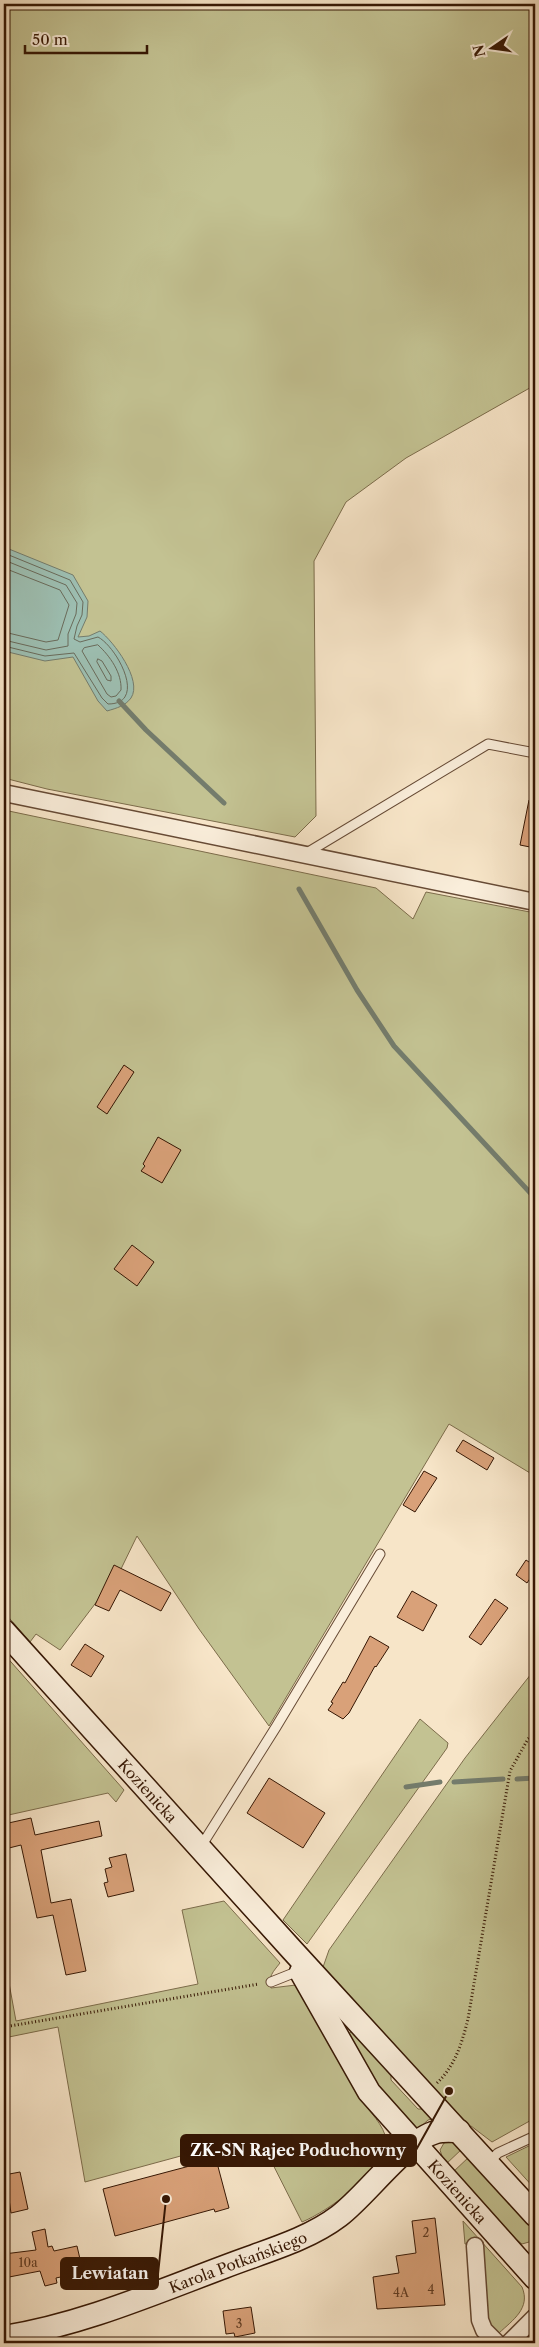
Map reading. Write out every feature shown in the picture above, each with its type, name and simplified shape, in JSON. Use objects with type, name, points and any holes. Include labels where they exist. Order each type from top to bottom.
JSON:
[{"type":"main road","name":"Kozienicka","points":[[4,1631],[200,1848],[299,1962],[425,2093],[535,2216]]},
{"type":"main road","name":"Kozienicka","points":[[299,1962],[369,2092],[437,2169],[525,2254],[535,2278]]},
{"type":"main road","points":[[383,2174],[398,2168],[412,2166],[437,2169],[431,2148],[436,2132],[459,2131]]},
{"type":"main road","name":"Karola Potkańskiego","points":[[4,2337],[65,2324],[310,2233],[338,2216],[415,2144],[436,2132]]},
{"type":"street","points":[[4,793],[535,902]]},
{"type":"street","points":[[475,2246],[480,2320],[484,2330],[497,2343]]},
{"type":"street","points":[[509,2343],[535,2317]]},
{"type":"lane","points":[[303,855],[488,744],[535,753]]},
{"type":"lane","points":[[200,1848],[276,1727],[380,1554]]},
{"type":"lane","points":[[271,1982],[299,1962]]},
{"type":"lane","points":[[488,2164],[498,2153],[535,2136]]},
{"type":"path","points":[[425,2093],[446,2073],[462,2044],[468,2019],[510,1771],[528,1739],[535,1733]]},
{"type":"path","points":[[4,2027],[271,1982]]},
{"type":"shaded area","points":[[4,4],[535,4],[535,385],[406,458],[346,502],[314,561],[316,816],[295,837],[47,789],[4,778]]},
{"type":"shaded area","points":[[4,810],[376,888],[413,919],[426,892],[535,913],[535,1476],[449,1424],[269,1726],[199,1629],[137,1536],[120,1571],[60,1650],[36,1634],[30,1642],[4,1612]]},
{"type":"shaded area","points":[[4,1654],[124,1790],[116,1802],[108,1793],[4,1816]]},
{"type":"shaded area","points":[[535,1669],[535,2118],[492,2142],[471,2126],[466,2126],[322,1970],[329,1950],[465,1758]]},
{"type":"shaded area","points":[[420,1719],[448,1743],[447,1748],[307,1944],[283,1920]]},
{"type":"shaded area","points":[[224,1901],[280,1963],[271,1977],[271,1988],[296,1985],[360,2098],[383,2129],[385,2135],[384,2151],[377,2164],[367,2176],[326,2209],[302,2222],[258,2135],[85,2182],[58,2027],[4,2038],[4,1956],[16,2021],[198,1984],[182,1910]]},
{"type":"shaded area","points":[[354,2030],[391,2069],[391,2080],[418,2109],[423,2109],[436,2118],[428,2120],[417,2130],[372,2083],[348,2034]]},
{"type":"shaded area","points":[[450,2141],[463,2148],[445,2165],[440,2150],[444,2143]]},
{"type":"shaded area","points":[[535,2143],[535,2189],[506,2157]]},
{"type":"shaded area","points":[[470,2156],[533,2225],[534,2237],[529,2242],[522,2244],[517,2240],[514,2242],[452,2173]]},
{"type":"shaded area","points":[[463,2221],[522,2287],[524,2301],[519,2313],[499,2333],[490,2328],[486,2319],[483,2244],[465,2244]]},
{"type":"water","points":[[4,547],[73,575],[88,601],[87,617],[78,637],[89,636],[100,631],[119,652],[133,681],[134,690],[131,698],[126,703],[107,711],[98,701],[73,657],[45,661],[4,651]]},
{"type":"building","points":[[529,800],[535,800],[535,848],[520,845]]},
{"type":"building","points":[[124,1065],[134,1072],[107,1114],[97,1107]]},
{"type":"building","points":[[158,1137],[181,1150],[162,1183],[141,1171]]},
{"type":"building","points":[[132,1245],[154,1262],[137,1286],[114,1269]]},
{"type":"building","points":[[463,1440],[494,1458],[487,1470],[456,1451]]},
{"type":"building","points":[[424,1471],[437,1478],[415,1512],[403,1505]]},
{"type":"building","points":[[526,1560],[535,1566],[535,1571],[527,1583],[516,1575]]},
{"type":"building","points":[[114,1565],[171,1593],[161,1611],[120,1590],[109,1611],[95,1605]]},
{"type":"building","points":[[412,1591],[437,1605],[423,1631],[397,1617]]},
{"type":"building","points":[[495,1599],[508,1608],[481,1645],[469,1637]]},
{"type":"building","points":[[370,1636],[389,1647],[375,1666],[349,1713],[343,1719],[328,1710]]},
{"type":"building","points":[[85,1644],[104,1656],[91,1677],[71,1665]]},
{"type":"building","points":[[269,1778],[325,1813],[303,1848],[247,1813]]},
{"type":"building","points":[[31,1818],[35,1835],[99,1821],[102,1836],[41,1850],[51,1903],[71,1899],[86,1971],[66,1975],[53,1915],[37,1918],[21,1845],[5,1849],[4,1824]]},
{"type":"building","points":[[126,1854],[134,1891],[108,1897],[104,1883],[108,1882],[105,1869],[112,1867],[109,1858]]},
{"type":"building","points":[[216,2159],[229,2208],[215,2212],[214,2209],[115,2236],[103,2189]]},
{"type":"building","points":[[20,2172],[28,2209],[11,2213],[9,2199],[4,2200],[4,2175]]},
{"type":"building","points":[[435,2218],[445,2305],[377,2309],[373,2277],[399,2273],[396,2256],[416,2253],[412,2221]]},
{"type":"building","points":[[45,2229],[48,2247],[52,2246],[54,2251],[77,2246],[83,2272],[56,2278],[57,2283],[45,2286],[40,2271],[4,2278],[4,2254],[36,2250],[32,2232]]},
{"type":"building","points":[[251,2307],[255,2333],[235,2337],[234,2333],[226,2334],[223,2311]]},
{"type":"waterway","points":[[119,701],[146,730],[224,803]]},
{"type":"waterway","points":[[299,889],[357,990],[394,1046],[535,1198]]},
{"type":"waterway","points":[[517,1779],[535,1778]]},
{"type":"waterway","points":[[454,1782],[503,1779]]},
{"type":"waterway","points":[[406,1787],[440,1782]]},
{"type":"place","name":"ZK-SN Rajec Poduchowny","points":[[449,2091]]},
{"type":"place","name":"Lewiatan","points":[[166,2199]]}]
